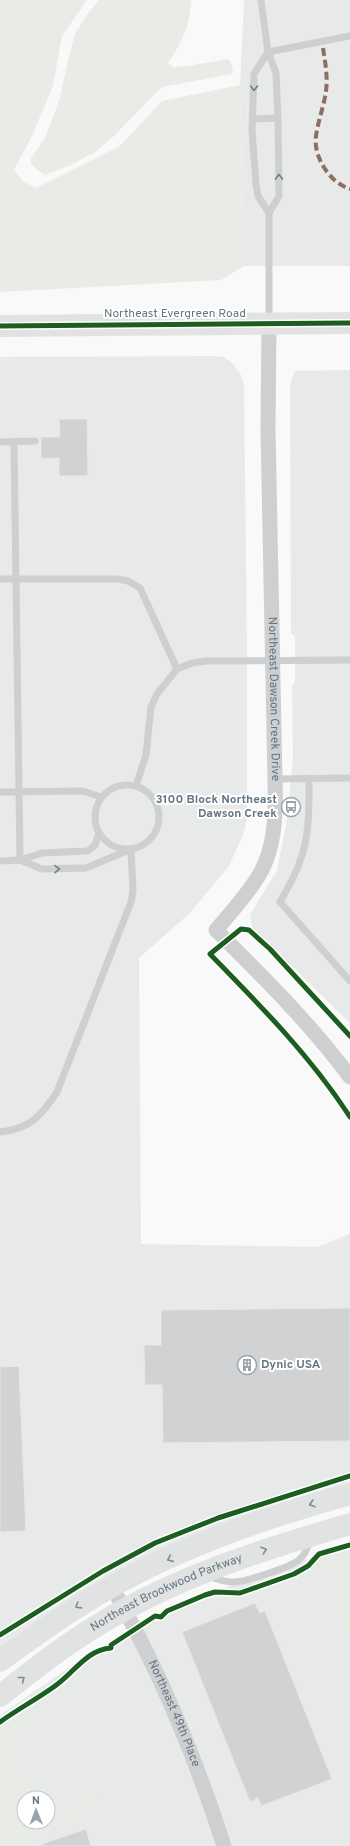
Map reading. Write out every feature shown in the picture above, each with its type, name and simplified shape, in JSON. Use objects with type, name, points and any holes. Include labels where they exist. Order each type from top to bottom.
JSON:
[{"type":"main road","name":"Northeast Evergreen Road","points":[[0,326],[350,323]]},
{"type":"main road","points":[[0,1661],[44,1629],[112,1587],[152,1567],[239,1529],[312,1504],[350,1494]]},
{"type":"main road","name":"Northeast Brookwood Parkway","points":[[0,1696],[69,1643],[125,1609],[203,1573],[248,1556],[350,1524]]},
{"type":"street","name":"Northeast Dawson Creek Drive","points":[[269,323],[272,662],[276,779],[275,824],[265,860],[257,879],[216,930],[296,1010],[323,1041],[350,1077]]},
{"type":"street","name":"Northeast 49th Place","points":[[112,1587],[136,1628],[175,1711],[204,1786],[224,1846]]},
{"type":"lane","points":[[261,0],[268,52],[276,73],[278,118],[279,196],[269,213],[269,323]]},
{"type":"lane","points":[[269,213],[258,196],[256,184],[252,130],[254,74],[268,52],[350,36]]},
{"type":"lane","points":[[253,119],[278,118]]},
{"type":"lane","points":[[0,442],[35,441]]},
{"type":"lane","points":[[14,442],[20,860]]},
{"type":"lane","points":[[0,579],[117,579],[128,581],[140,588],[177,669]]},
{"type":"lane","points":[[136,786],[146,755],[151,706],[161,689],[177,669],[192,663],[206,661],[272,662],[349,660]]},
{"type":"lane","points":[[309,778],[308,823],[305,845],[300,863],[280,902],[350,981]]},
{"type":"lane","points":[[276,779],[350,778]]},
{"type":"lane","points":[[20,860],[42,869],[86,868],[143,845],[153,837],[158,826],[160,813],[156,801],[147,792],[136,786],[123,785],[111,788],[102,797],[96,808],[95,821],[99,833],[107,842],[118,848],[131,849]]},
{"type":"lane","points":[[0,792],[82,791],[102,797]]},
{"type":"lane","points":[[0,861],[20,860],[42,853],[88,852],[95,845],[99,833]]},
{"type":"lane","points":[[0,1132],[21,1129],[29,1124],[44,1111],[58,1092],[131,902],[133,891],[131,849]]},
{"type":"shaded area","points":[[0,0],[87,0],[62,36],[53,86],[31,138],[14,170],[24,182],[36,188],[120,146],[162,101],[240,85],[244,266],[221,280],[0,292]]},
{"type":"shaded area","points":[[99,0],[191,0],[187,26],[168,63],[173,67],[229,59],[233,69],[232,74],[162,87],[113,137],[95,152],[71,165],[45,175],[31,165],[31,158],[45,138],[59,101],[75,34],[86,16]]},
{"type":"shaded area","points":[[244,0],[350,0],[350,266],[244,266],[240,85]]},
{"type":"shaded area","points":[[0,357],[224,357],[232,363],[241,375],[244,385],[247,818],[244,832],[229,866],[190,913],[139,958],[141,1244],[318,1247],[350,1234],[350,1482],[302,1498],[0,1651]]},
{"type":"shaded area","points":[[350,370],[350,1023],[252,927],[250,915],[277,870],[286,826],[293,758],[292,686],[295,682],[295,636],[291,633],[290,384],[295,371]]},
{"type":"shaded area","points":[[350,1545],[350,1846],[0,1846],[0,1715],[96,1649],[154,1619],[233,1584]]},
{"type":"shaded area","points":[[350,1551],[350,1646],[323,1560]]},
{"type":"shaded area","points":[[19,1713],[26,1722],[24,1724],[28,1730],[28,1736],[13,1742],[34,1790],[16,1790],[16,1809],[10,1806],[0,1808],[0,1715],[6,1723]]},
{"type":"shaded area","points":[[95,1795],[99,1808],[56,1822],[56,1809]]},
{"type":"shaded area","points":[[11,1810],[16,1812],[16,1830],[45,1830],[47,1835],[19,1846],[0,1846],[0,1812]]},
{"type":"building","points":[[59,419],[87,419],[88,476],[59,476],[59,458],[41,459],[41,437],[60,437]]},
{"type":"building","name":"Dynic USA","points":[[350,1308],[350,1441],[163,1443],[162,1385],[145,1385],[144,1345],[161,1345],[161,1310]]},
{"type":"building","points":[[19,1366],[26,1531],[0,1532],[0,1367]]},
{"type":"building","points":[[255,1603],[260,1613],[265,1611],[332,1779],[261,1806],[258,1798],[250,1802],[182,1632]]},
{"type":"building","points":[[86,1829],[91,1846],[42,1846],[42,1844]]},
{"type":"marked path","points":[[323,48],[327,86],[316,136],[317,152],[324,168],[330,175],[343,186],[350,189]]},
{"type":"cycle path","points":[[0,326],[350,323]]},
{"type":"cycle path","points":[[350,1036],[270,949],[249,930],[241,929],[210,954],[284,1032],[319,1073],[350,1117]]},
{"type":"cycle path","points":[[0,1635],[103,1571],[155,1543],[218,1518],[350,1476]]},
{"type":"cycle path","points":[[0,1722],[62,1681],[87,1657],[94,1653],[111,1648],[111,1645],[155,1616],[161,1617],[167,1611],[205,1595],[215,1592],[240,1593],[294,1574],[308,1566],[319,1554],[350,1545]]},
{"type":"place","name":"3100 Block Northeast Dawson Creek","points":[[291,807]]},
{"type":"place","name":"Dynic USA","points":[[247,1365]]}]
